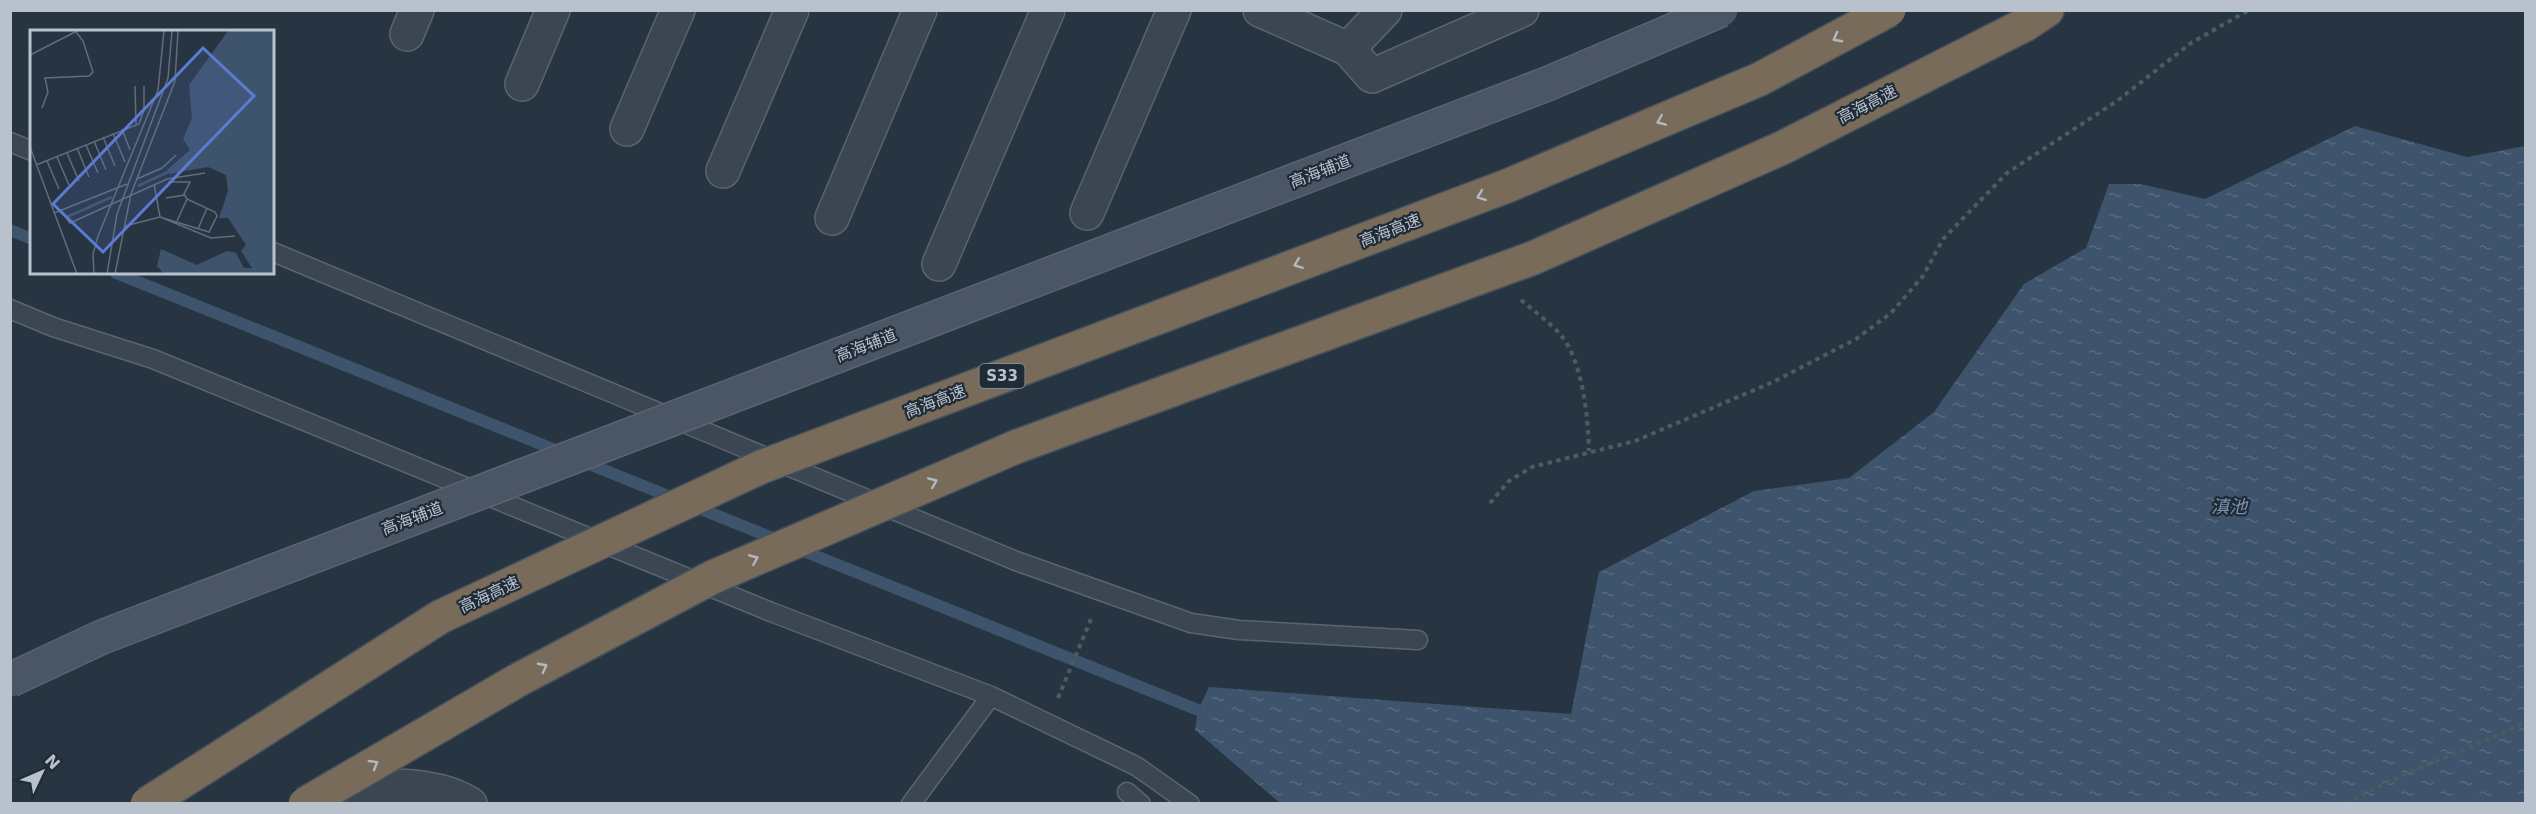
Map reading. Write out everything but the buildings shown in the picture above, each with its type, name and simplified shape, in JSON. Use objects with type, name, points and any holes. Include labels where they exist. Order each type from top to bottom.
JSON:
[{"type":"highway","name":"高海高速","points":[[147,804],[440,617],[761,467],[1507,186],[1760,79],[1889,10]]},
{"type":"highway","name":"高海高速","points":[[305,804],[518,680],[713,577],[1018,446],[1533,258],[1782,148],[2026,24],[2047,10]]},
{"type":"main road","name":"高海辅道","points":[[10,680],[102,637],[1536,88],[1722,10]]},
{"type":"street","points":[[522,84],[553,10]]},
{"type":"street","points":[[627,129],[678,10]]},
{"type":"street","points":[[723,171],[792,10]]},
{"type":"street","points":[[832,218],[920,10]]},
{"type":"street","points":[[939,264],[1048,10]]},
{"type":"street","points":[[1087,213],[1174,10]]},
{"type":"street","points":[[1260,10],[1348,49],[1372,76],[1522,10]]},
{"type":"street","points":[[1348,49],[1385,10]]},
{"type":"street","points":[[338,804],[387,785],[427,788],[470,804]]},
{"type":"lane","points":[[11,144],[30,150]]},
{"type":"lane","points":[[274,252],[1016,561],[1191,623],[1239,630],[1418,640]]},
{"type":"lane","points":[[10,309],[53,327],[153,359],[771,612],[992,696],[1136,766],[1190,804]]},
{"type":"lane","points":[[911,804],[992,696]]},
{"type":"path","points":[[1490,502],[1509,481],[1532,467],[1635,441],[1773,382],[1856,339],[1891,313],[1923,276],[1943,239],[2007,173],[2117,101],[2191,43],[2249,10]]},
{"type":"path","points":[[1048,724],[1102,592]]},
{"type":"path","points":[[2346,804],[2382,784],[2475,747],[2526,722]]},
{"type":"water","name":"滇池","points":[[2355,126],[2467,157],[2525,146],[2525,803],[1280,803],[1195,730],[1198,710],[1209,687],[1571,714],[1599,572],[1754,491],[1849,478],[1934,412],[2024,284],[2086,248],[2109,184],[2141,184],[2205,199]]},
{"type":"waterway","points":[[10,230],[30,238]]},
{"type":"waterway","points":[[118,274],[563,453]]},
{"type":"waterway","points":[[579,460],[780,541]]},
{"type":"waterway","points":[[796,548],[1198,710]]}]
